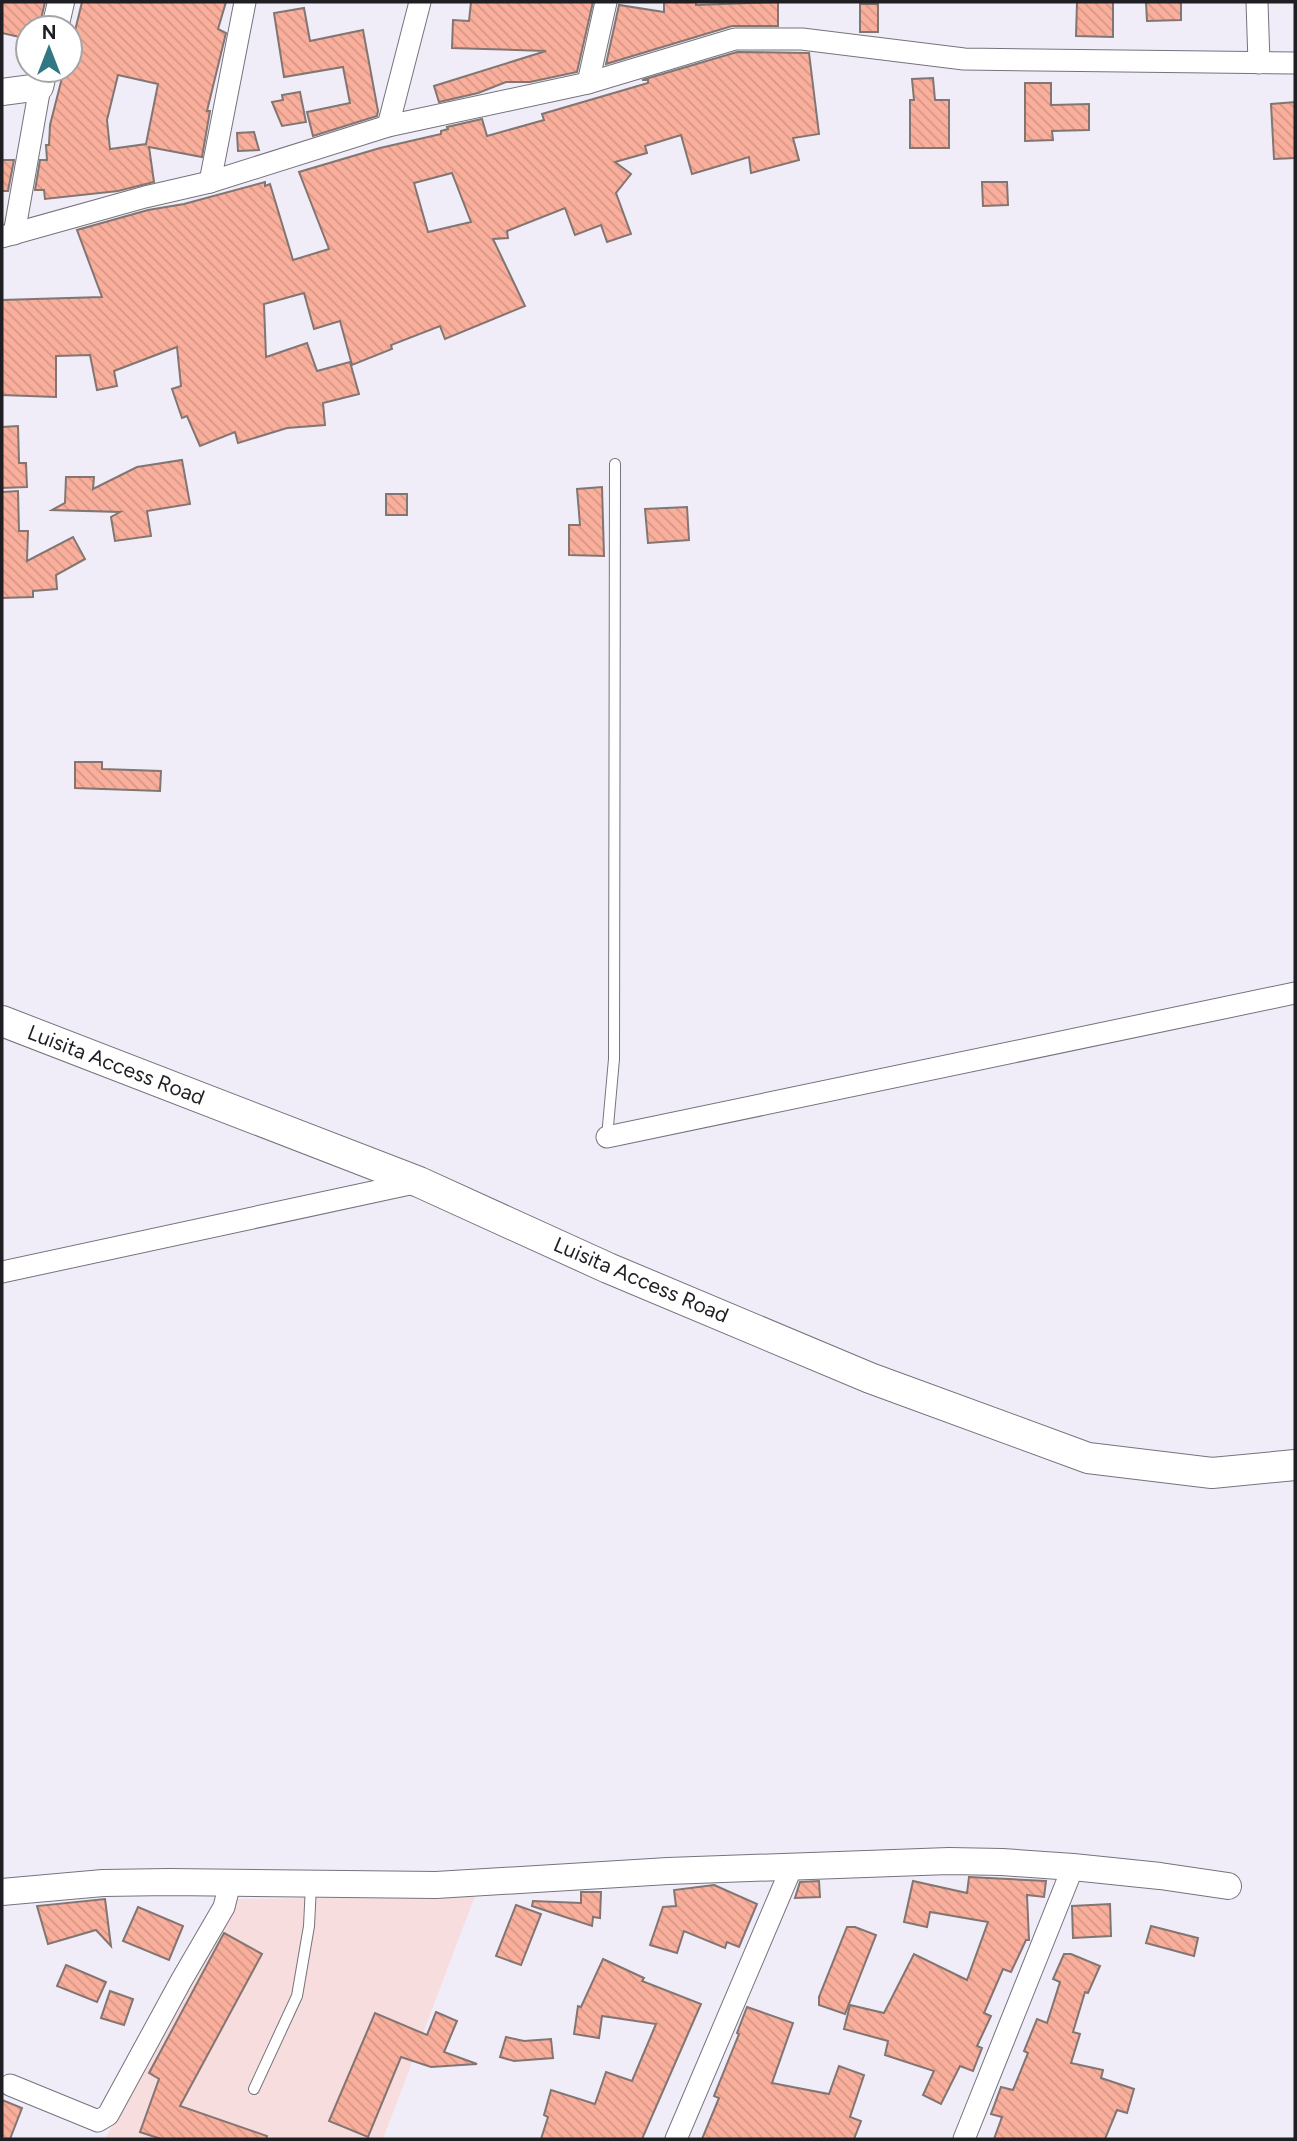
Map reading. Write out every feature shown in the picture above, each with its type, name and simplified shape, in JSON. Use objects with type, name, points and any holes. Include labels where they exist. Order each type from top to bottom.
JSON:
[{"type":"main road","name":"Luisita Access Road","points":[[2,1021],[419,1182],[608,1268],[870,1378],[1088,1458],[1212,1473],[1295,1465]]},
{"type":"street","points":[[210,182],[245,2]]},
{"type":"street","points":[[388,126],[420,2]]},
{"type":"street","points":[[588,83],[606,2]]},
{"type":"street","points":[[1257,2],[1259,63]]},
{"type":"street","points":[[41,84],[8,236],[145,197],[210,182],[388,126],[588,83],[735,39],[802,39],[964,59],[1295,63]]},
{"type":"street","points":[[2,92],[25,84]]},
{"type":"street","points":[[607,1137],[1295,993]]},
{"type":"street","points":[[2,1272],[419,1182]]},
{"type":"street","points":[[2,1892],[103,1883],[436,1885],[668,1871],[791,1869],[949,1861],[1073,1867],[1228,1886]]},
{"type":"street","points":[[964,2139],[1073,1867]]},
{"type":"street","points":[[676,2139],[791,1869]]},
{"type":"street","points":[[10,2085],[98,2121],[108,2115],[174,1992],[224,1907],[230,1883]]},
{"type":"lane","points":[[607,1137],[614,1059],[615,464]]},
{"type":"lane","points":[[254,2089],[297,1996],[309,1926],[311,1885]]},
{"type":"shaded area","points":[[475,1896],[383,2139],[105,2139],[235,1899]]},
{"type":"building","points":[[2,2],[45,2],[42,14],[14,14],[14,36],[2,33]]},
{"type":"building","points":[[82,2],[226,2],[218,29],[226,33],[207,111],[210,111],[202,157],[149,147],[154,182],[118,191],[45,199],[44,190],[35,190],[40,160],[47,160],[46,145],[49,145],[50,125],[60,84],[84,84],[84,14],[79,14]],"holes":[[[118,75],[158,84],[146,144],[110,149],[107,120]]]},
{"type":"building","points":[[471,2],[593,2],[577,72],[530,82],[506,82],[478,93],[439,102],[434,86],[546,51],[452,48],[453,20],[469,21]]},
{"type":"building","points":[[664,2],[696,2],[696,5],[778,2],[778,26],[732,26],[606,64],[619,5],[664,12]]},
{"type":"building","points":[[1077,2],[1113,2],[1113,37],[1076,36]]},
{"type":"building","points":[[1146,2],[1181,2],[1181,20],[1147,21]]},
{"type":"building","points":[[860,4],[878,4],[878,32],[860,32]]},
{"type":"building","points":[[304,8],[310,41],[363,30],[377,116],[313,136],[307,112],[350,103],[343,67],[284,77],[274,13]]},
{"type":"building","points":[[737,52],[809,53],[819,134],[793,138],[799,160],[751,173],[749,157],[692,174],[681,135],[645,146],[647,153],[615,162],[631,174],[616,193],[631,234],[607,242],[601,225],[575,235],[565,208],[507,231],[508,238],[493,239],[525,306],[445,339],[440,326],[391,345],[392,349],[352,365],[340,321],[314,329],[304,293],[264,304],[266,357],[307,343],[317,371],[350,362],[359,394],[323,403],[325,425],[287,428],[238,443],[235,432],[200,446],[187,416],[182,418],[172,389],[181,386],[177,347],[114,371],[117,386],[97,390],[90,355],[56,356],[56,397],[2,395],[2,300],[102,297],[77,230],[265,182],[265,186],[270,184],[293,260],[329,249],[299,172],[380,148],[441,134],[447,127],[482,119],[487,136],[544,120],[542,114],[648,83],[648,80],[642,80]],"holes":[[[452,173],[471,222],[428,232],[414,183]]]},
{"type":"building","points":[[933,78],[935,100],[949,100],[949,148],[910,148],[910,100],[914,100],[912,79]]},
{"type":"building","points":[[1025,83],[1051,83],[1051,105],[1089,104],[1089,130],[1052,131],[1053,140],[1025,141]]},
{"type":"building","points":[[300,92],[306,122],[282,126],[272,102],[283,100],[282,95]]},
{"type":"building","points":[[1295,102],[1295,158],[1274,159],[1271,104]]},
{"type":"building","points":[[254,132],[259,150],[238,151],[237,133]]},
{"type":"building","points":[[2,160],[14,160],[8,191],[2,191]]},
{"type":"building","points":[[982,182],[1007,182],[1008,205],[983,206]]},
{"type":"building","points":[[18,426],[19,463],[26,463],[27,487],[2,488],[2,427]]},
{"type":"building","points":[[182,460],[190,504],[147,511],[151,536],[115,541],[111,517],[120,512],[52,510],[65,503],[66,477],[94,477],[93,489],[137,467]]},
{"type":"building","points":[[602,487],[604,556],[569,555],[569,525],[580,525],[577,489]]},
{"type":"building","points":[[18,491],[19,531],[28,531],[27,561],[73,537],[85,559],[56,575],[57,589],[33,591],[33,597],[2,598],[2,492]]},
{"type":"building","points":[[386,494],[407,494],[407,515],[386,515]]},
{"type":"building","points":[[687,507],[689,540],[648,543],[645,509]]},
{"type":"building","points":[[75,762],[102,762],[102,769],[161,771],[160,791],[75,788]]},
{"type":"building","points":[[969,1877],[1046,1881],[1044,1897],[1027,1895],[1029,1940],[1026,1940],[1011,1972],[1003,1969],[984,2013],[991,2016],[977,2046],[982,2048],[973,2071],[960,2066],[941,2104],[923,2095],[934,2071],[885,2055],[888,2041],[844,2029],[850,2005],[884,2013],[914,1954],[967,1980],[988,1922],[930,1912],[927,1927],[904,1922],[913,1881],[967,1893]]},
{"type":"building","points":[[819,1881],[820,1897],[795,1898],[800,1882]]},
{"type":"building","points":[[714,1885],[757,1904],[739,1947],[727,1942],[725,1948],[684,1931],[677,1953],[650,1945],[663,1907],[676,1906],[674,1890]]},
{"type":"building","points":[[581,1892],[601,1892],[600,1918],[593,1917],[592,1926],[532,1906],[533,1901],[581,1903]]},
{"type":"building","points":[[105,1899],[111,1946],[96,1930],[48,1944],[37,1906]]},
{"type":"building","points":[[1110,1904],[1111,1936],[1073,1938],[1072,1906]]},
{"type":"building","points":[[516,1905],[541,1914],[521,1965],[496,1956]]},
{"type":"building","points":[[138,1907],[183,1926],[169,1960],[123,1941]]},
{"type":"building","points":[[1151,1926],[1198,1938],[1194,1956],[1146,1943]]},
{"type":"building","points":[[847,1927],[855,1927],[876,1935],[845,2014],[819,2005],[819,1997]]},
{"type":"building","points":[[224,1933],[262,1954],[180,2106],[267,2136],[266,2139],[161,2139],[140,2132],[159,2079],[149,2073]]},
{"type":"building","points":[[1064,1954],[1071,1954],[1100,1966],[1088,1993],[1085,1992],[1073,2032],[1080,2034],[1071,2063],[1103,2070],[1101,2078],[1134,2089],[1127,2113],[1117,2110],[1105,2139],[994,2139],[1002,2117],[991,2114],[1001,2087],[1013,2090],[1028,2053],[1024,2051],[1037,2019],[1047,2023],[1060,1982],[1053,1979]]},
{"type":"building","points":[[603,1959],[644,1978],[642,1981],[701,2004],[642,2139],[541,2139],[548,2117],[544,2115],[551,2090],[595,2104],[606,2072],[632,2081],[656,2024],[602,2016],[599,2038],[574,2034],[578,2006],[581,2007]]},
{"type":"building","points":[[66,1965],[106,1982],[97,2002],[57,1986]]},
{"type":"building","points":[[110,1991],[133,1999],[124,2025],[101,2018]]},
{"type":"building","points":[[747,2007],[793,2023],[772,2083],[829,2094],[839,2066],[864,2075],[850,2117],[861,2121],[854,2139],[702,2139],[719,2098],[714,2096]]},
{"type":"building","points":[[436,2012],[457,2021],[444,2052],[477,2064],[431,2067],[401,2057],[368,2137],[329,2121],[375,2013],[427,2035]]},
{"type":"building","points":[[506,2037],[524,2041],[551,2039],[553,2058],[514,2061],[500,2057]]},
{"type":"building","points":[[2,2100],[22,2108],[10,2139],[2,2139]]}]
